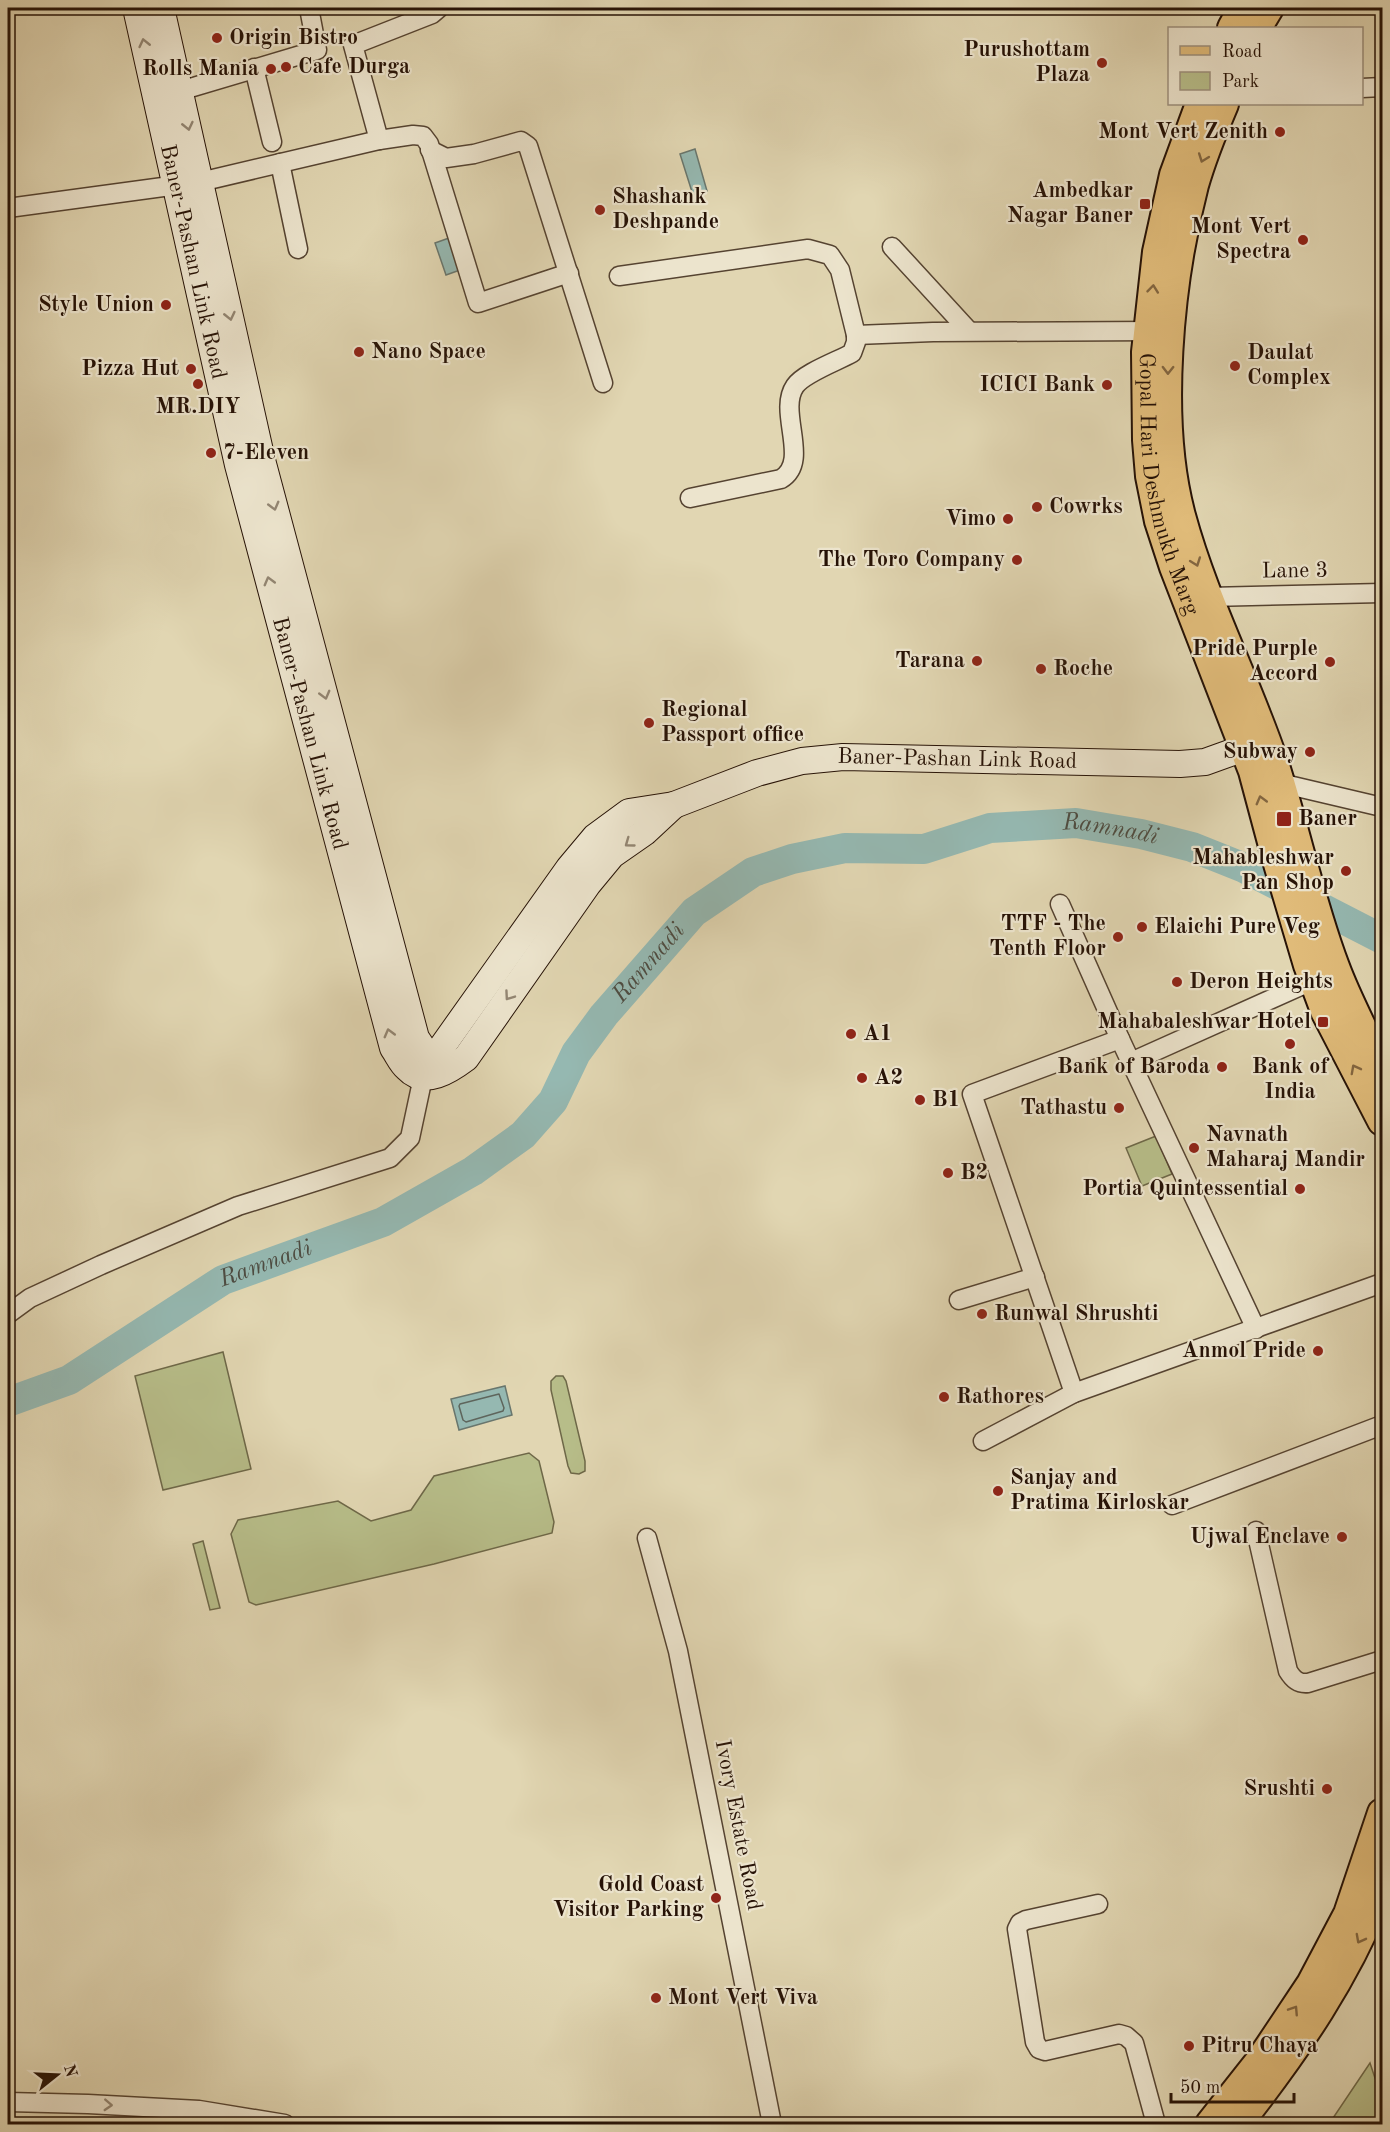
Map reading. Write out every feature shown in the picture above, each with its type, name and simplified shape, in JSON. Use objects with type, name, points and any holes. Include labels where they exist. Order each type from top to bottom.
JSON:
[{"type":"main road","points":[[1233,27],[1244,8]]},
{"type":"main road","points":[[1258,27],[1269,8]]},
{"type":"main road","name":"Gopal Hari Deshmukh Marg","points":[[1200,105],[1177,167],[1157,252],[1160,331],[1172,473],[1181,515],[1209,597],[1280,783],[1288,858]]},
{"type":"main road","name":"Gopal Hari Deshmukh Marg","points":[[1224,105],[1203,157],[1187,212],[1160,331],[1145,373],[1150,476],[1160,521],[1174,567],[1288,858],[1319,970],[1325,1011],[1383,1121]]},
{"type":"main road","name":"Gopal Hari Deshmukh Marg","points":[[1319,970],[1383,1068]]},
{"type":"main road","points":[[1210,2124],[1259,2062],[1311,1984],[1348,1914],[1383,1813]]},
{"type":"main road","points":[[1238,2124],[1272,2082],[1330,1995],[1368,1923],[1383,1886]]},
{"type":"street","name":"Baner-Pashan Link Road","points":[[136,8],[188,183]]},
{"type":"street","name":"Baner-Pashan Link Road","points":[[161,8],[180,91],[188,183],[238,465],[393,1048],[408,1070],[428,1065],[569,868],[595,837],[629,812],[674,805],[757,773],[802,761],[843,757],[1180,764],[1205,762],[1244,748]]},
{"type":"street","points":[[180,91],[316,50],[309,8]]},
{"type":"street","points":[[379,140],[353,45],[432,14],[439,8]]},
{"type":"street","points":[[255,68],[272,142]]},
{"type":"street","points":[[1363,88],[1383,87]]},
{"type":"street","points":[[8,208],[188,183],[379,140],[413,135],[423,136],[429,144],[478,303],[569,273]]},
{"type":"street","points":[[430,150],[446,158],[474,154],[514,142],[524,141],[528,146],[603,383]]},
{"type":"street","points":[[280,163],[298,249]]},
{"type":"street","points":[[892,247],[969,331]]},
{"type":"street","points":[[619,276],[808,249],[830,255],[840,270],[856,335],[852,353],[796,384],[789,398],[794,444],[792,467],[789,474],[781,479],[690,498]]},
{"type":"street","points":[[856,335],[969,331],[1160,331]]},
{"type":"street","name":"Lane 3","points":[[1209,597],[1383,593]]},
{"type":"street","points":[[1280,783],[1383,807]]},
{"type":"street","points":[[1060,904],[1120,1039],[1256,1329]]},
{"type":"street","points":[[1131,1062],[1319,970]]},
{"type":"street","points":[[1074,1393],[972,1094],[1120,1039]]},
{"type":"street","points":[[8,1314],[30,1298],[100,1265],[238,1206],[390,1158],[410,1138],[428,1065]]},
{"type":"street","points":[[959,1300],[1035,1277]]},
{"type":"street","points":[[983,1441],[1074,1393],[1383,1283]]},
{"type":"street","points":[[1172,1505],[1383,1425]]},
{"type":"street","points":[[1256,1532],[1288,1671],[1292,1677],[1297,1682],[1308,1683],[1383,1660]]},
{"type":"street","name":"Ivory Estate Road","points":[[647,1538],[678,1651],[772,2124]]},
{"type":"street","points":[[1098,1904],[1026,1920],[1020,1923],[1017,1929],[1035,2042],[1040,2049],[1045,2051],[1119,2034],[1126,2036],[1134,2043],[1156,2124]]},
{"type":"street","points":[[8,2102],[199,2110],[285,2124]]},
{"type":"green space","points":[[1156,1136],[1172,1174],[1142,1186],[1126,1148]]},
{"type":"green space","points":[[223,1352],[251,1469],[163,1490],[135,1376]]},
{"type":"green space","points":[[556,1376],[563,1376],[566,1381],[585,1461],[585,1471],[579,1474],[571,1473],[568,1466],[551,1390],[551,1381]]},
{"type":"green space","points":[[529,1453],[539,1461],[554,1522],[552,1533],[434,1564],[256,1605],[249,1602],[231,1534],[238,1520],[338,1501],[371,1521],[411,1510],[434,1476]]},
{"type":"green space","points":[[203,1541],[220,1608],[210,1610],[193,1544]]},
{"type":"green space","points":[[1370,2063],[1382,2099],[1382,2124],[1329,2124]]},
{"type":"water","points":[[695,149],[707,191],[693,195],[680,154]]},
{"type":"water","points":[[449,238],[460,270],[446,275],[435,243]]},
{"type":"water","points":[[505,1386],[512,1415],[459,1430],[451,1399]]},
{"type":"waterway","name":"Ramnadi","points":[[8,1402],[69,1380],[223,1280],[383,1222],[473,1171],[523,1135],[553,1101],[576,1053],[604,1015],[694,912],[753,872],[792,859],[845,848],[924,849],[990,828],[1076,823],[1141,834],[1192,847],[1242,867],[1382,939]]},
{"type":"place","name":"Origin Bistro","points":[[217,38]]},
{"type":"place","name":"Purushottam Plaza","points":[[1102,63]]},
{"type":"place","name":"Cafe Durga","points":[[286,67]]},
{"type":"place","name":"Rolls Mania","points":[[271,69]]},
{"type":"place","name":"Mont Vert Zenith","points":[[1280,132]]},
{"type":"place","name":"Ambedkar Nagar Baner","points":[[1145,204]]},
{"type":"place","name":"Shashank Deshpande","points":[[600,210]]},
{"type":"place","name":"Mont Vert Spectra","points":[[1303,240]]},
{"type":"place","name":"Style Union","points":[[166,305]]},
{"type":"place","name":"Nano Space","points":[[359,352]]},
{"type":"place","name":"Daulat Complex","points":[[1235,366]]},
{"type":"place","name":"Pizza Hut","points":[[191,369]]},
{"type":"place","name":"MR.DIY","points":[[198,384]]},
{"type":"place","name":"ICICI Bank","points":[[1107,385]]},
{"type":"place","name":"7-Eleven","points":[[211,453]]},
{"type":"place","name":"Cowrks","points":[[1037,507]]},
{"type":"place","name":"Vimo","points":[[1008,519]]},
{"type":"place","name":"The Toro Company","points":[[1017,560]]},
{"type":"place","name":"Tarana","points":[[977,661]]},
{"type":"place","name":"Pride Purple Accord","points":[[1330,662]]},
{"type":"place","name":"Roche","points":[[1041,669]]},
{"type":"place","name":"Regional Passport office","points":[[649,723]]},
{"type":"place","name":"Subway","points":[[1310,752]]},
{"type":"place","name":"Baner","points":[[1284,819]]},
{"type":"place","name":"Mahableshwar Pan Shop","points":[[1346,871]]},
{"type":"place","name":"Elaichi Pure Veg","points":[[1142,927]]},
{"type":"place","name":"TTF - The Tenth Floor","points":[[1118,937]]},
{"type":"place","name":"Deron Heights","points":[[1177,982]]},
{"type":"place","name":"Mahabaleshwar Hotel","points":[[1323,1022]]},
{"type":"place","name":"A1","points":[[851,1034]]},
{"type":"place","name":"Bank of India","points":[[1290,1044]]},
{"type":"place","name":"Bank of Baroda","points":[[1222,1067]]},
{"type":"place","name":"A2","points":[[862,1078]]},
{"type":"place","name":"B1","points":[[920,1100]]},
{"type":"place","name":"Tathastu","points":[[1119,1108]]},
{"type":"place","name":"Navnath Maharaj Mandir","points":[[1194,1148]]},
{"type":"place","name":"B2","points":[[948,1173]]},
{"type":"place","name":"Portia Quintessential","points":[[1300,1189]]},
{"type":"place","name":"Runwal Shrushti","points":[[982,1314]]},
{"type":"place","name":"Anmol Pride","points":[[1318,1351]]},
{"type":"place","name":"Rathores","points":[[944,1397]]},
{"type":"place","name":"Sanjay and Pratima Kirloskar","points":[[998,1491]]},
{"type":"place","name":"Ujwal Enclave","points":[[1342,1537]]},
{"type":"place","name":"Srushti","points":[[1327,1789]]},
{"type":"place","name":"Gold Coast Visitor Parking","points":[[716,1898]]},
{"type":"place","name":"Mont Vert Viva","points":[[656,1998]]},
{"type":"place","name":"Pitru Chaya","points":[[1189,2046]]}]
